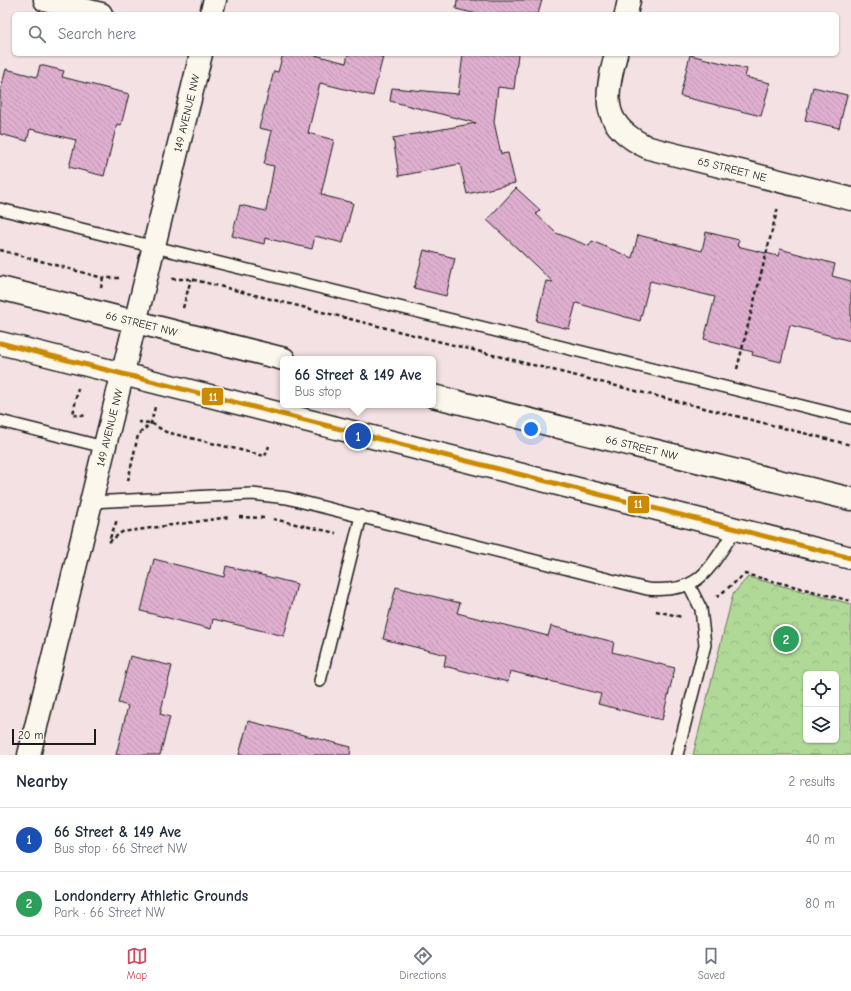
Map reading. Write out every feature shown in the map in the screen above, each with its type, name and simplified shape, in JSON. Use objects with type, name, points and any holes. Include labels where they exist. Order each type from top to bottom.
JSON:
[{"type":"main road","points":[[45,0],[93,12]]},
{"type":"main road","points":[[212,12],[215,0]]},
{"type":"main road","points":[[626,12],[629,0]]},
{"type":"main road","name":"149 AVENUE NW","points":[[29,755],[201,56]]},
{"type":"main road","name":"65 STREET NE","points":[[616,56],[608,86],[608,100],[611,114],[618,127],[635,142],[649,148],[851,199]]},
{"type":"main road","name":"66 STREET NW","points":[[0,288],[280,358]]},
{"type":"main road","points":[[0,343],[851,558]]},
{"type":"main road","name":"66 STREET NW","points":[[436,397],[851,499]]},
{"type":"lane","points":[[0,209],[851,418]]},
{"type":"lane","points":[[0,421],[104,447]]},
{"type":"lane","points":[[90,502],[259,494],[287,498],[647,589],[677,589],[689,585],[703,575],[736,529]]},
{"type":"lane","points":[[320,681],[361,516]]},
{"type":"lane","points":[[677,755],[705,645],[701,609],[689,585]]},
{"type":"path","points":[[723,413],[731,389],[784,182]]},
{"type":"path","points":[[0,250],[103,278]]},
{"type":"path","points":[[191,279],[851,445]]},
{"type":"path","points":[[151,423],[166,432],[265,456],[269,446]]},
{"type":"green space","points":[[748,577],[851,604],[851,755],[693,755],[733,594]]},
{"type":"building","points":[[457,0],[542,0],[539,12],[469,12],[456,9]]},
{"type":"building","points":[[282,56],[319,56],[346,63],[348,56],[383,57],[373,96],[320,83],[308,133],[334,140],[321,194],[353,203],[343,243],[315,236],[312,249],[265,238],[264,244],[232,236],[240,205],[266,211],[274,166],[264,164],[272,131],[259,128],[274,71],[278,72]]},
{"type":"building","points":[[463,56],[518,56],[514,89],[498,87],[494,122],[501,154],[508,153],[515,183],[467,194],[460,164],[399,176],[393,138],[476,123],[390,101],[392,88],[458,94]]},
{"type":"building","points":[[690,56],[747,69],[745,77],[770,83],[761,116],[680,96]]},
{"type":"building","points":[[40,65],[64,71],[62,77],[129,94],[121,125],[117,124],[104,176],[69,167],[76,140],[30,129],[27,141],[0,134],[0,92],[6,69],[37,77]]},
{"type":"building","points":[[813,87],[847,95],[839,128],[805,120]]},
{"type":"building","points":[[516,188],[540,210],[536,214],[556,233],[589,246],[592,241],[632,258],[638,235],[702,251],[706,232],[739,240],[737,246],[778,256],[780,249],[835,264],[832,276],[851,281],[851,341],[790,325],[781,362],[752,355],[753,352],[704,339],[715,297],[650,281],[640,321],[576,303],[569,329],[536,321],[546,281],[553,282],[487,220]]},
{"type":"building","points":[[424,250],[455,258],[446,296],[414,288]]},
{"type":"building","points":[[154,559],[224,577],[226,566],[297,584],[284,636],[213,619],[211,629],[141,611]]},
{"type":"building","points":[[396,587],[460,603],[457,613],[548,636],[551,626],[614,642],[612,652],[675,668],[662,720],[598,704],[601,694],[510,671],[508,682],[444,666],[446,655],[383,639]]},
{"type":"building","points":[[130,656],[172,666],[160,714],[170,717],[160,755],[116,755],[128,706],[118,703]]},
{"type":"building","points":[[248,721],[351,747],[350,755],[239,755]]},
{"type":"transit line","name":"11","points":[[0,343],[851,558]]},
{"type":"place","name":"66 Street & 149 Ave","points":[[358,436]]},
{"type":"place","name":"Londonderry Athletic Grounds","points":[[786,639]]}]
